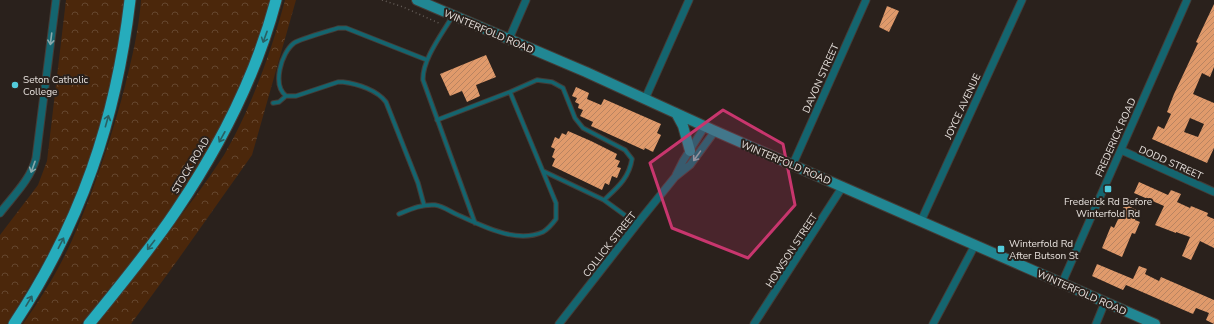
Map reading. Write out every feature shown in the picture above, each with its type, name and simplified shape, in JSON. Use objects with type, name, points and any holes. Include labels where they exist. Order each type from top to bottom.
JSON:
[{"type":"highway","points":[[14,324],[32,297],[53,258],[70,224],[87,183],[107,123],[114,96],[124,45],[130,0]]},
{"type":"highway","name":"STOCK ROAD","points":[[89,324],[176,211],[214,151],[251,75],[269,25],[276,0]]},
{"type":"main road","name":"WINTERFOLD ROAD","points":[[417,0],[509,39],[1154,324]]},
{"type":"main road","points":[[676,113],[683,126],[690,151]]},
{"type":"street","points":[[0,213],[29,176],[36,158],[56,0]]},
{"type":"street","points":[[509,39],[526,0]]},
{"type":"street","points":[[645,99],[689,0]]},
{"type":"street","name":"DAVON STREET","points":[[792,164],[866,0]]},
{"type":"street","name":"JOYCE AVENUE","points":[[921,221],[1022,0]]},
{"type":"street","name":"FREDERICK ROAD","points":[[1062,283],[1187,0]]},
{"type":"street","name":"COLLICK STREET","points":[[559,324],[675,177],[705,126]]},
{"type":"street","name":"COLLICK STREET","points":[[675,177],[690,165],[715,131]]},
{"type":"street","name":"DODD STREET","points":[[1121,150],[1214,192]]},
{"type":"street","name":"HOWSON STREET","points":[[754,324],[843,186]]},
{"type":"street","points":[[933,324],[975,245]]},
{"type":"street","points":[[1096,324],[1105,302]]},
{"type":"lane","points":[[453,16],[427,60],[423,80],[475,223]]},
{"type":"lane","points":[[286,96],[280,90],[278,80],[285,54],[289,48],[295,42],[338,28],[346,28],[427,60]]},
{"type":"lane","points":[[437,120],[537,80],[552,82],[563,88],[575,118],[583,128],[625,150],[632,159],[630,170],[619,186],[604,200]]},
{"type":"lane","points":[[273,103],[279,102],[286,96],[296,96],[343,82],[376,92],[382,96],[386,102],[418,183],[424,205]]},
{"type":"lane","points":[[399,214],[424,205],[436,205],[475,223],[509,235],[530,236],[545,231],[556,219],[556,203],[510,92]]},
{"type":"lane","points":[[543,171],[604,200],[637,224]]},
{"type":"path","points":[[382,0],[403,7],[446,26]]},
{"type":"highlighted area","points":[[723,110],[783,144],[795,205],[748,258],[672,228],[650,163]]},
{"type":"green space","points":[[66,0],[124,0],[114,71],[96,139],[80,184],[62,227],[43,264],[7,324],[0,324],[0,235],[38,185],[47,161]]},
{"type":"green space","points":[[141,0],[271,0],[252,58],[225,119],[188,184],[150,238],[81,324],[23,324],[45,291],[59,266],[71,243],[89,199],[125,86],[137,33]]},
{"type":"green space","points":[[285,0],[296,0],[252,155],[131,324],[97,324],[188,206],[210,176],[234,138],[267,59]]},
{"type":"building","points":[[1214,4],[1214,67],[1210,77],[1202,73],[1193,94],[1214,103],[1214,148],[1207,163],[1152,139],[1158,126],[1164,129],[1171,114],[1167,112],[1198,43],[1196,42]],"holes":[[[1190,118],[1204,124],[1198,137],[1184,132]]]},
{"type":"building","points":[[887,6],[899,11],[889,32],[879,27]]},
{"type":"building","points":[[486,55],[496,77],[476,85],[480,96],[467,102],[462,91],[450,96],[440,74]]},
{"type":"building","points":[[576,87],[589,93],[587,99],[601,105],[604,99],[661,124],[657,133],[661,135],[653,152],[645,148],[644,150],[591,126],[593,122],[580,116],[583,110],[578,108],[579,104],[575,102],[577,98],[572,96]]},
{"type":"building","points":[[568,131],[617,154],[615,159],[620,161],[617,167],[621,168],[617,178],[612,176],[609,185],[605,183],[602,190],[552,166],[555,159],[552,157],[555,149],[551,147],[555,137],[559,139],[562,133],[566,135]]},
{"type":"building","points":[[1139,182],[1168,195],[1171,190],[1181,194],[1177,202],[1190,208],[1191,206],[1208,213],[1207,216],[1214,219],[1214,248],[1200,241],[1191,260],[1182,256],[1190,237],[1155,225],[1164,206],[1134,193]]},
{"type":"building","points":[[1125,204],[1138,211],[1135,220],[1140,222],[1135,234],[1132,233],[1122,257],[1102,248],[1111,226],[1114,228]]},
{"type":"building","points":[[1097,264],[1133,279],[1139,266],[1147,269],[1145,274],[1159,281],[1161,277],[1214,300],[1214,324],[1206,320],[1209,313],[1196,308],[1193,314],[1126,285],[1123,290],[1092,276]]},
{"type":"place","name":"Seton Catholic College","points":[[15,85]]},
{"type":"place","name":"Frederick Rd Before Winterfold Rd","points":[[1108,189]]},
{"type":"place","name":"Winterfold Rd After Butson St","points":[[1001,249]]}]
